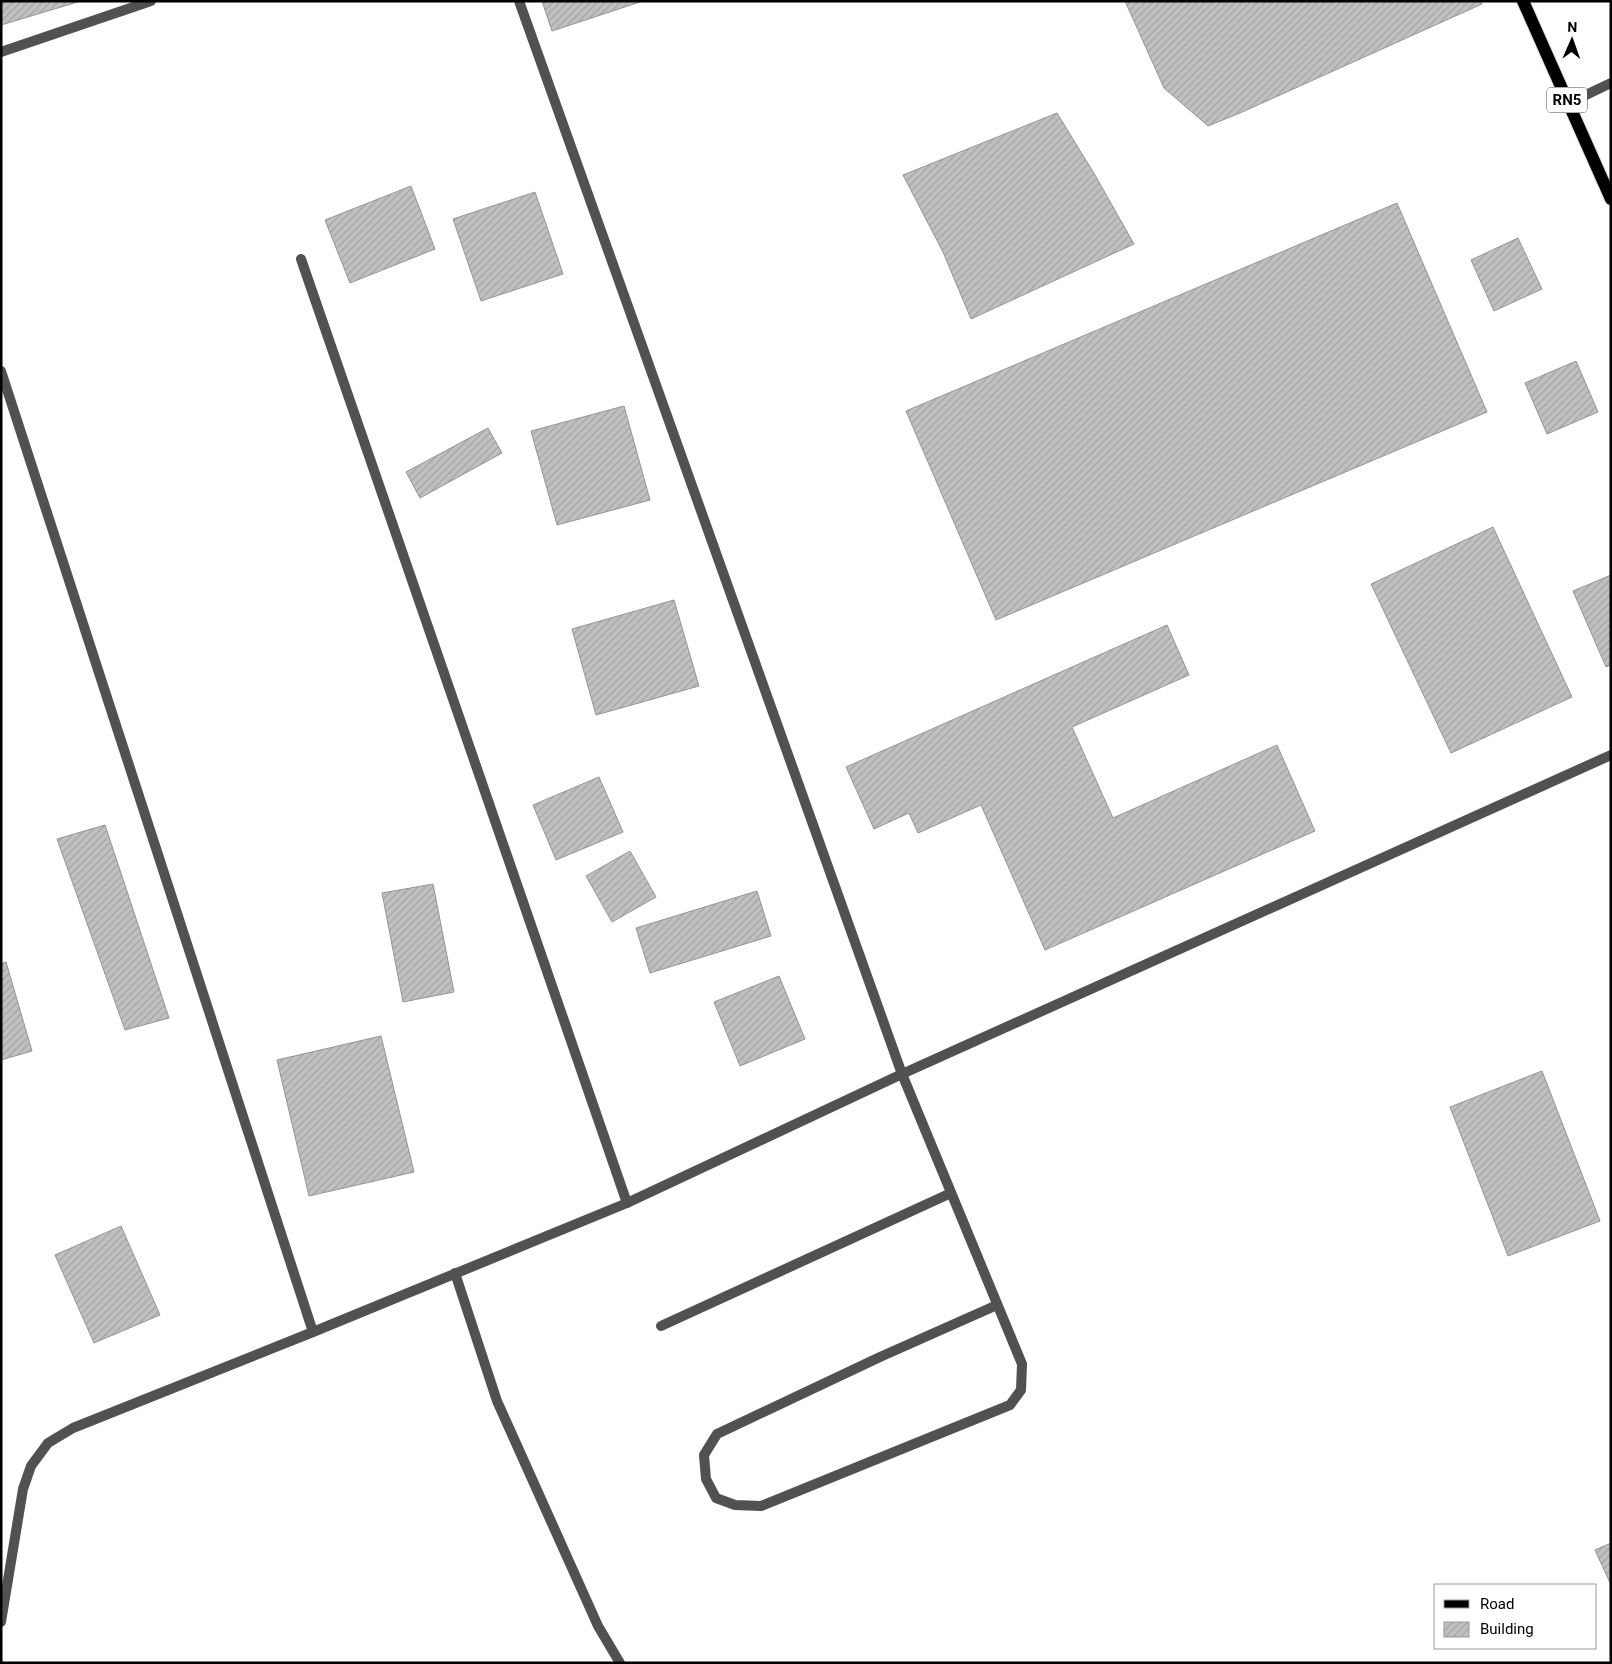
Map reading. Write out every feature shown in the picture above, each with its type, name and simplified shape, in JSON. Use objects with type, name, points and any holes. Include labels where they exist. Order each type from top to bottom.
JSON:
[{"type":"main road","name":"RN5","points":[[1523,1],[1611,199]]},
{"type":"lane","points":[[1,52],[151,1]]},
{"type":"lane","points":[[519,1],[902,1074],[1022,1364],[1021,1390],[1010,1405],[761,1506],[734,1505],[716,1498],[706,1479],[704,1455],[717,1434],[880,1357],[997,1305]]},
{"type":"lane","points":[[1569,104],[1611,83]]},
{"type":"lane","points":[[301,259],[627,1203]]},
{"type":"lane","points":[[1,372],[313,1332]]},
{"type":"lane","points":[[1,1622],[23,1490],[31,1466],[48,1443],[73,1428],[627,1203],[902,1074],[1611,755]]},
{"type":"lane","points":[[660,1326],[951,1193]]},
{"type":"lane","points":[[455,1273],[498,1401],[598,1626],[620,1663]]},
{"type":"building","points":[[1,1],[81,1],[1,25]]},
{"type":"building","points":[[542,1],[643,1],[552,31]]},
{"type":"building","points":[[1125,1],[1481,1],[1482,4],[1208,126],[1164,88]]},
{"type":"building","points":[[1057,113],[1134,244],[971,319],[943,252],[903,175]]},
{"type":"building","points":[[411,186],[435,249],[350,283],[325,220]]},
{"type":"building","points":[[535,192],[563,274],[481,301],[453,219]]},
{"type":"building","points":[[1397,203],[1487,412],[996,620],[906,411]]},
{"type":"building","points":[[1518,238],[1542,289],[1494,311],[1471,260]]},
{"type":"building","points":[[1576,361],[1598,412],[1547,434],[1525,383]]},
{"type":"building","points":[[624,406],[650,500],[557,525],[531,431]]},
{"type":"building","points":[[488,428],[502,453],[420,498],[406,472]]},
{"type":"building","points":[[1493,527],[1572,697],[1451,753],[1371,584]]},
{"type":"building","points":[[1611,575],[1611,665],[1606,667],[1573,591]]},
{"type":"building","points":[[674,600],[699,686],[596,715],[572,629]]},
{"type":"building","points":[[1167,625],[1189,675],[1072,727],[1113,818],[1277,745],[1315,831],[1045,950],[981,805],[918,833],[909,813],[874,829],[846,767]]},
{"type":"building","points":[[599,777],[623,832],[556,860],[533,805]]},
{"type":"building","points":[[105,825],[169,1018],[125,1030],[57,839]]},
{"type":"building","points":[[630,851],[656,897],[612,922],[586,876]]},
{"type":"building","points":[[433,884],[454,992],[403,1002],[382,893]]},
{"type":"building","points":[[757,891],[771,936],[650,973],[636,928]]},
{"type":"building","points":[[6,962],[32,1051],[1,1060],[1,964]]},
{"type":"building","points":[[779,976],[805,1039],[740,1066],[714,1002]]},
{"type":"building","points":[[381,1036],[414,1172],[309,1196],[277,1060]]},
{"type":"building","points":[[1542,1071],[1600,1221],[1508,1256],[1450,1107]]},
{"type":"building","points":[[121,1226],[160,1315],[94,1343],[55,1255]]},
{"type":"building","points":[[1611,1543],[1611,1585],[1595,1550]]}]
